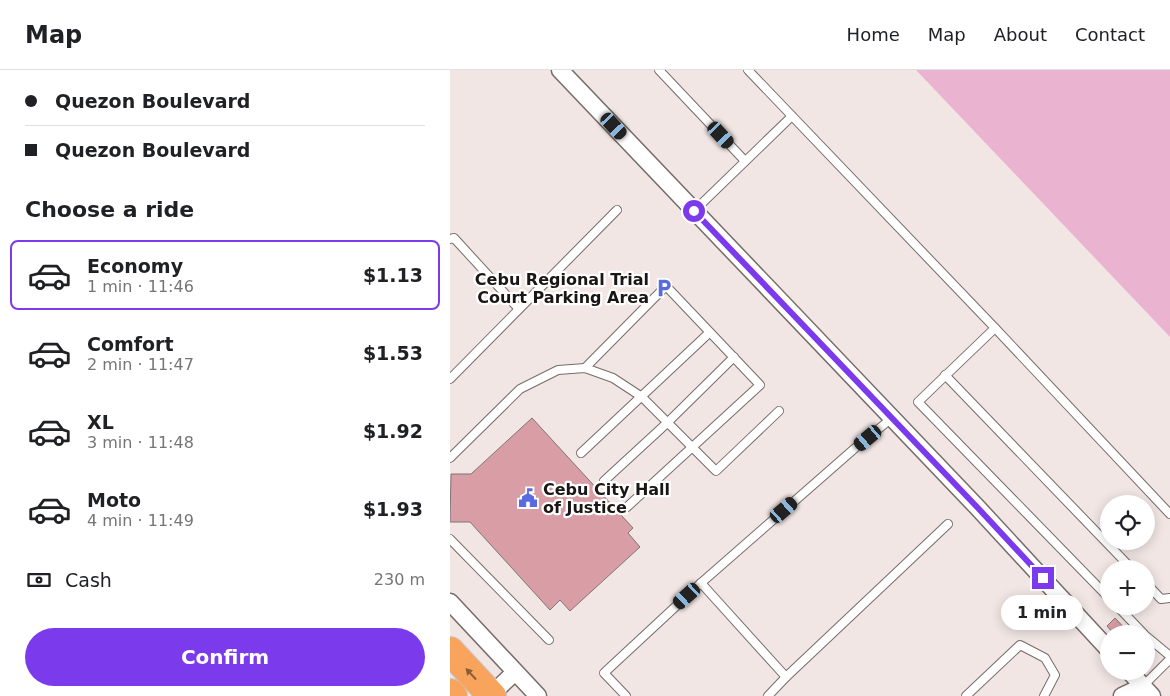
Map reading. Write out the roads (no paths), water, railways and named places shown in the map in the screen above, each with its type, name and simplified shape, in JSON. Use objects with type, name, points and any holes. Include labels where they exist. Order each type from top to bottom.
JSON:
[{"type":"highway","points":[[450,652],[492,696]]},
{"type":"highway","points":[[450,693],[453,696]]},
{"type":"street","points":[[560,70],[977,507],[1100,640]]},
{"type":"street","points":[[450,602],[538,696]]},
{"type":"street","points":[[492,696],[515,672]]},
{"type":"street","points":[[1135,680],[1145,693]]},
{"type":"street","points":[[1122,696],[1145,693]]},
{"type":"lane","points":[[660,70],[746,161]]},
{"type":"lane","points":[[748,70],[1170,514]]},
{"type":"lane","points":[[694,211],[792,116]]},
{"type":"lane","points":[[450,379],[618,210]]},
{"type":"lane","points":[[450,239],[454,238],[520,308]]},
{"type":"lane","points":[[585,368],[666,286],[760,385],[627,507]]},
{"type":"lane","points":[[995,328],[918,402],[1100,589]]},
{"type":"lane","points":[[581,453],[710,333]]},
{"type":"lane","points":[[604,481],[734,358]]},
{"type":"lane","points":[[450,458],[520,389],[558,370],[585,368],[613,378],[642,397],[716,471],[779,411]]},
{"type":"lane","points":[[945,375],[1123,560]]},
{"type":"lane","points":[[626,696],[604,673],[701,583],[892,418]]},
{"type":"lane","points":[[768,696],[948,524]]},
{"type":"lane","points":[[450,539],[549,640]]},
{"type":"lane","points":[[701,583],[786,677]]},
{"type":"lane","points":[[1155,593],[1161,599],[1170,598]]},
{"type":"lane","points":[[1126,615],[1135,625]]},
{"type":"lane","points":[[1145,693],[1170,658],[1155,644]]},
{"type":"lane","points":[[966,696],[1020,645],[1045,658],[1055,674],[1044,696]]},
{"type":"place","name":"Cebu Regional Trial Court Parking Area","points":[[664,288]]},
{"type":"place","name":"Cebu City Hall of Justice","points":[[528,498]]}]
